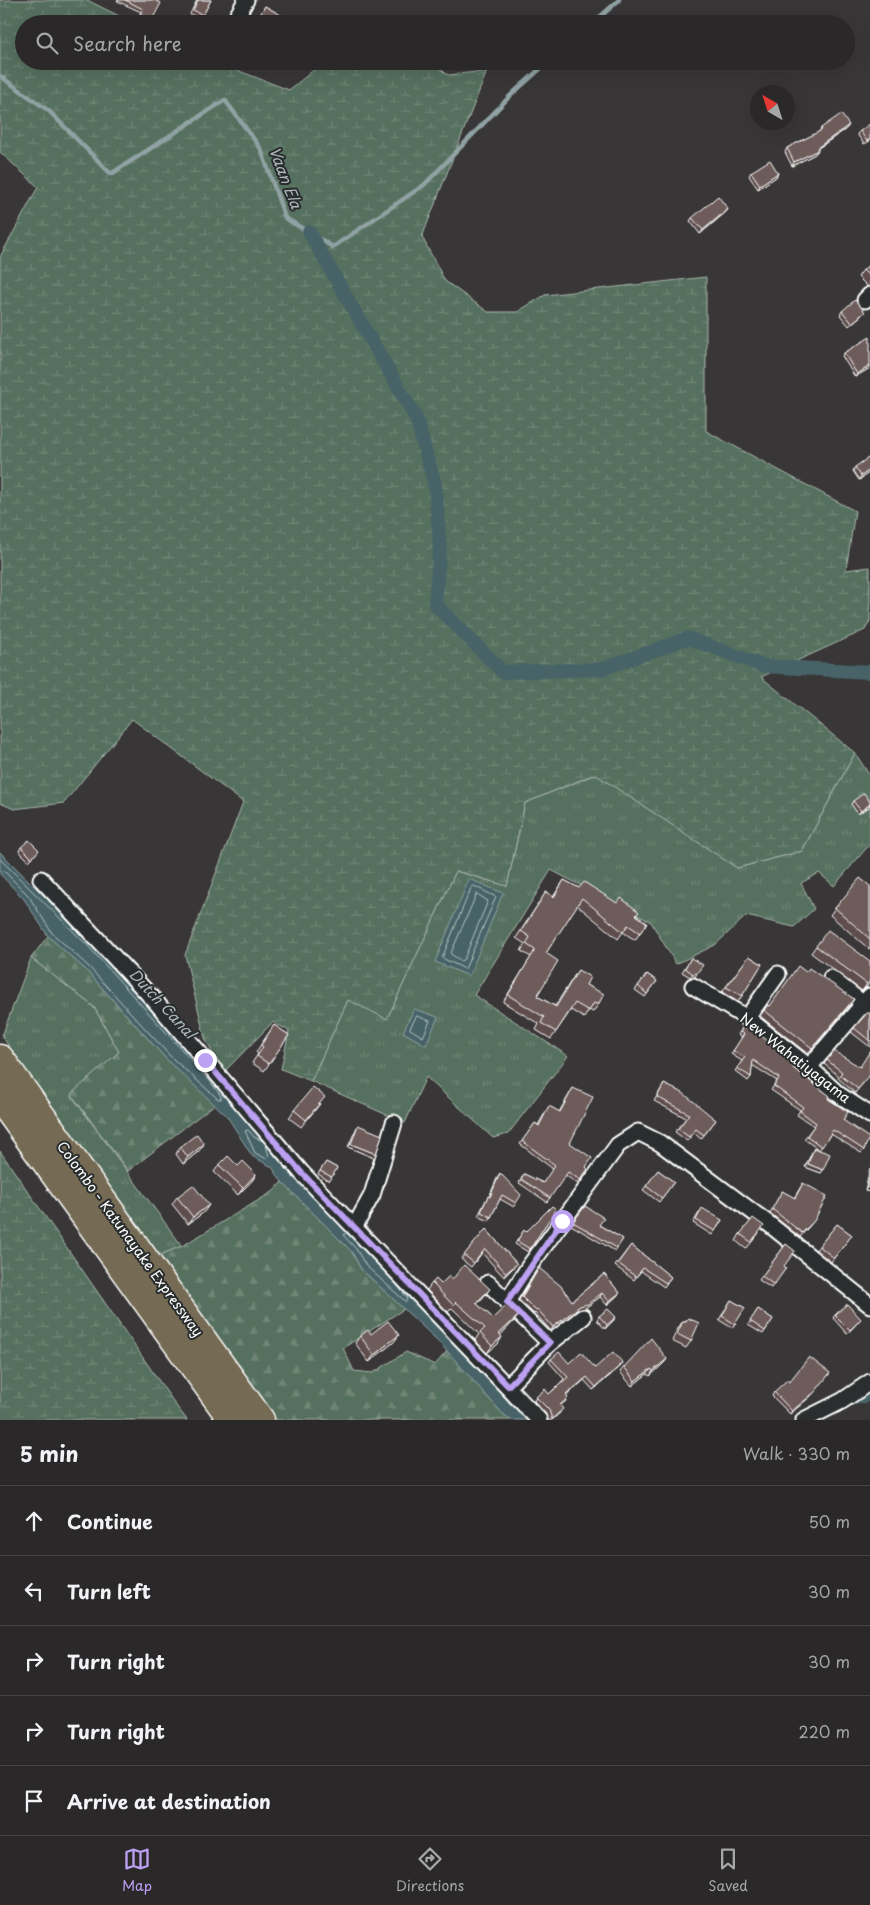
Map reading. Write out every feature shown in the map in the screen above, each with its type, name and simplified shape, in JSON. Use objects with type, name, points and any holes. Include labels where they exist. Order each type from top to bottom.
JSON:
[{"type":"highway","name":"Colombo - Katunayake Expressway","points":[[0,1059],[260,1420]]},
{"type":"highway","name":"Colombo - Katunayake Expressway","points":[[0,1098],[233,1420]]},
{"type":"street","points":[[238,15],[246,0]]},
{"type":"street","points":[[41,879],[154,1000],[301,1172],[355,1226],[429,1307],[508,1386],[539,1420]]},
{"type":"street","points":[[747,1018],[778,974]]},
{"type":"street","points":[[809,1067],[868,1003],[831,978]]},
{"type":"street","name":"New Wahatiyagama","points":[[693,986],[747,1018],[809,1067],[838,1094],[870,1115]]},
{"type":"street","points":[[355,1226],[372,1195],[394,1123]]},
{"type":"street","points":[[507,1302],[528,1268],[601,1167],[618,1145],[638,1132],[660,1143],[769,1224],[870,1306]]},
{"type":"street","points":[[488,1283],[550,1343]]},
{"type":"street","points":[[508,1386],[550,1343],[583,1317]]},
{"type":"street","points":[[804,1420],[842,1401],[870,1382]]},
{"type":"green space","points":[[0,0],[87,0],[117,15],[15,15],[15,70],[237,70],[289,90],[314,70],[442,70],[448,75],[487,71],[422,237],[445,281],[488,312],[517,312],[545,295],[706,277],[706,431],[855,511],[846,570],[870,567],[870,621],[865,630],[761,677],[855,753],[802,851],[737,868],[595,774],[525,803],[507,886],[456,871],[387,1019],[348,1000],[311,1081],[281,1069],[289,1031],[273,1022],[223,1073],[205,1038],[185,955],[243,802],[132,719],[64,803],[14,809],[0,803],[0,257],[38,187],[0,152]]},
{"type":"green space","points":[[855,753],[870,776],[870,844],[834,886],[819,873],[801,883],[814,909],[794,927],[746,916],[715,945],[676,964],[651,922],[551,870],[474,995],[568,1056],[508,1134],[493,1138],[426,1077],[405,1123],[311,1081],[348,999],[387,1018],[456,871],[507,886],[525,803],[596,774],[737,868],[802,851]]},
{"type":"green space","points":[[48,936],[86,970],[169,1062],[215,1104],[128,1171],[71,1094],[119,1052],[94,1007],[31,958]]},
{"type":"green space","points":[[31,958],[94,1007],[119,1052],[71,1095],[182,1246],[158,1256],[53,1112],[2,1036]]},
{"type":"green space","points":[[0,1151],[177,1407],[187,1420],[0,1420]]},
{"type":"green space","points":[[282,1182],[352,1252],[361,1269],[404,1309],[343,1348],[354,1371],[373,1373],[406,1352],[435,1365],[447,1351],[502,1413],[511,1420],[277,1420],[158,1256],[182,1246],[274,1191]]},
{"type":"water","points":[[0,852],[101,953],[166,1025],[257,1134],[271,1141],[272,1152],[285,1162],[306,1185],[310,1195],[339,1221],[485,1373],[511,1405],[519,1410],[527,1420],[511,1420],[502,1413],[436,1339],[361,1269],[352,1252],[282,1182],[272,1167],[252,1156],[227,1116],[169,1062],[86,970],[48,936],[24,899],[0,874]]},
{"type":"water","points":[[469,879],[503,893],[469,976],[435,962]]},
{"type":"water","points":[[414,1009],[438,1017],[426,1045],[403,1032]]},
{"type":"building","points":[[125,0],[154,0],[161,3],[155,15],[140,14],[143,9]]},
{"type":"building","points":[[198,0],[211,0],[203,15],[193,10]]},
{"type":"building","points":[[265,6],[280,15],[260,15]]},
{"type":"building","points":[[841,114],[849,125],[817,148],[818,150],[794,162],[787,148],[822,130],[821,128]]},
{"type":"building","points":[[870,124],[870,139],[867,141],[860,131]]},
{"type":"building","points":[[770,160],[778,173],[760,185],[751,172]]},
{"type":"building","points":[[718,196],[728,209],[703,230],[692,218]]},
{"type":"building","points":[[870,264],[870,277],[863,270]]},
{"type":"building","points":[[855,300],[865,312],[852,323],[842,311]]},
{"type":"building","points":[[870,337],[870,366],[857,374],[844,353]]},
{"type":"building","points":[[868,458],[870,460],[870,470],[861,476],[855,467]]},
{"type":"building","points":[[864,793],[870,804],[861,811],[853,801]]},
{"type":"building","points":[[29,840],[39,850],[32,858],[21,847]]},
{"type":"building","points":[[860,878],[870,886],[870,939],[835,908]]},
{"type":"building","points":[[564,880],[579,888],[584,882],[617,903],[621,898],[639,912],[636,915],[647,923],[640,933],[628,925],[623,932],[582,898],[546,953],[558,961],[537,996],[556,1007],[578,970],[590,977],[586,985],[604,994],[598,1005],[594,1003],[589,1011],[575,1003],[556,1032],[541,1023],[544,1017],[508,995],[535,950],[526,944],[530,937],[521,931],[546,892],[554,897]]},
{"type":"building","points":[[828,930],[870,961],[870,981],[867,984],[816,946]]},
{"type":"building","points":[[749,956],[762,964],[742,996],[726,987]]},
{"type":"building","points":[[691,958],[703,965],[697,973],[693,974],[685,968]]},
{"type":"building","points":[[798,966],[806,972],[809,968],[854,999],[812,1048],[764,1010],[768,1005],[770,1006]]},
{"type":"building","points":[[647,974],[657,981],[647,994],[638,986]]},
{"type":"building","points":[[867,1013],[870,1013],[870,1041],[854,1028]]},
{"type":"building","points":[[745,1023],[796,1063],[793,1068],[830,1096],[828,1099],[848,1112],[843,1120],[869,1138],[864,1150],[833,1130],[822,1147],[807,1136],[816,1123],[800,1111],[803,1107],[774,1086],[779,1078],[753,1060],[751,1077],[737,1068],[745,1057],[733,1051],[744,1034],[740,1032]]},
{"type":"building","points":[[274,1025],[289,1035],[269,1064],[257,1056],[263,1047],[261,1045]]},
{"type":"building","points":[[834,1051],[860,1067],[870,1051],[870,1075],[858,1089],[840,1075],[842,1072],[827,1060]]},
{"type":"building","points":[[664,1084],[683,1093],[716,1120],[704,1135],[696,1129],[689,1137],[678,1129],[689,1114],[657,1097]]},
{"type":"building","points":[[313,1087],[325,1097],[306,1120],[294,1110]]},
{"type":"building","points":[[573,1088],[593,1097],[570,1143],[592,1158],[586,1167],[588,1169],[580,1180],[568,1172],[550,1198],[521,1179],[524,1174],[543,1183],[555,1165],[522,1141],[535,1123],[539,1126],[549,1106],[560,1112]]},
{"type":"building","points":[[358,1125],[382,1135],[376,1154],[351,1144]]},
{"type":"building","points":[[197,1134],[204,1144],[188,1157],[180,1147]]},
{"type":"building","points":[[814,1148],[830,1154],[823,1170],[808,1164]]},
{"type":"building","points":[[228,1156],[238,1166],[243,1161],[256,1174],[243,1188],[219,1165]]},
{"type":"building","points":[[326,1162],[337,1168],[332,1177],[320,1171]]},
{"type":"building","points":[[658,1170],[674,1182],[662,1198],[646,1186]]},
{"type":"building","points":[[500,1173],[521,1195],[516,1203],[502,1195],[491,1217],[481,1212],[488,1196],[490,1197]]},
{"type":"building","points":[[870,1175],[870,1188],[867,1187]]},
{"type":"building","points":[[803,1183],[827,1196],[814,1221],[802,1233],[772,1209],[782,1191],[795,1198]]},
{"type":"building","points":[[193,1185],[209,1205],[193,1217],[177,1197]]},
{"type":"building","points":[[552,1206],[556,1209],[530,1249],[517,1241],[524,1230],[526,1232]]},
{"type":"building","points":[[585,1206],[604,1218],[599,1225],[623,1239],[617,1248],[573,1222]]},
{"type":"building","points":[[702,1208],[722,1220],[715,1231],[696,1220]]},
{"type":"building","points":[[753,1218],[764,1226],[751,1242],[740,1234]]},
{"type":"building","points":[[837,1224],[852,1235],[834,1258],[819,1246]]},
{"type":"building","points":[[486,1229],[517,1264],[506,1273],[485,1249],[474,1263],[464,1255]]},
{"type":"building","points":[[786,1244],[795,1251],[774,1285],[762,1276]]},
{"type":"building","points":[[631,1245],[671,1277],[666,1283],[643,1268],[636,1277],[618,1263]]},
{"type":"building","points":[[464,1265],[490,1289],[476,1303],[493,1318],[508,1304],[519,1315],[499,1334],[502,1337],[492,1346],[480,1333],[485,1328],[456,1302],[453,1305],[432,1283],[436,1279],[441,1284],[449,1276],[452,1280]]},
{"type":"building","points":[[539,1268],[561,1286],[572,1301],[604,1274],[620,1293],[609,1301],[602,1293],[588,1304],[580,1306],[553,1327],[537,1309],[536,1311],[522,1297]]},
{"type":"building","points":[[731,1300],[745,1308],[735,1324],[722,1316]]},
{"type":"building","points":[[847,1304],[861,1319],[850,1330],[835,1315]]},
{"type":"building","points":[[608,1309],[616,1317],[607,1325],[599,1316]]},
{"type":"building","points":[[758,1309],[773,1319],[765,1331],[750,1321]]},
{"type":"building","points":[[688,1318],[699,1323],[691,1341],[677,1334],[683,1321],[686,1321]]},
{"type":"building","points":[[388,1321],[399,1335],[374,1355],[360,1336],[368,1330],[371,1334]]},
{"type":"building","points":[[651,1338],[667,1359],[653,1371],[651,1369],[635,1381],[624,1367]]},
{"type":"building","points":[[559,1352],[569,1363],[581,1352],[595,1368],[613,1352],[623,1363],[596,1387],[587,1377],[566,1395],[568,1398],[560,1405],[563,1409],[552,1419],[549,1410],[536,1397],[545,1389],[549,1394],[568,1377],[551,1359]]},
{"type":"building","points":[[809,1357],[830,1373],[815,1392],[792,1411],[774,1392],[787,1380],[789,1382]]},
{"type":"waterway","name":"Vaan Ela","points":[[602,15],[619,0]]},
{"type":"waterway","name":"Vaan Ela","points":[[0,76],[49,111],[111,174],[225,100],[261,149],[285,218],[333,247],[424,185],[512,94],[539,70]]},
{"type":"waterway","points":[[309,232],[416,418],[435,485],[440,546],[435,604],[503,672],[602,669],[688,638],[763,666],[870,672]]},
{"type":"waterway","points":[[844,1400],[870,1395]]},
{"type":"route","points":[[205,1060],[301,1172],[343,1214],[429,1307],[508,1386],[550,1343],[507,1302],[528,1268],[562,1221]]},
{"type":"water label","name":"Dutch Canal","points":[[162,1004]]}]
